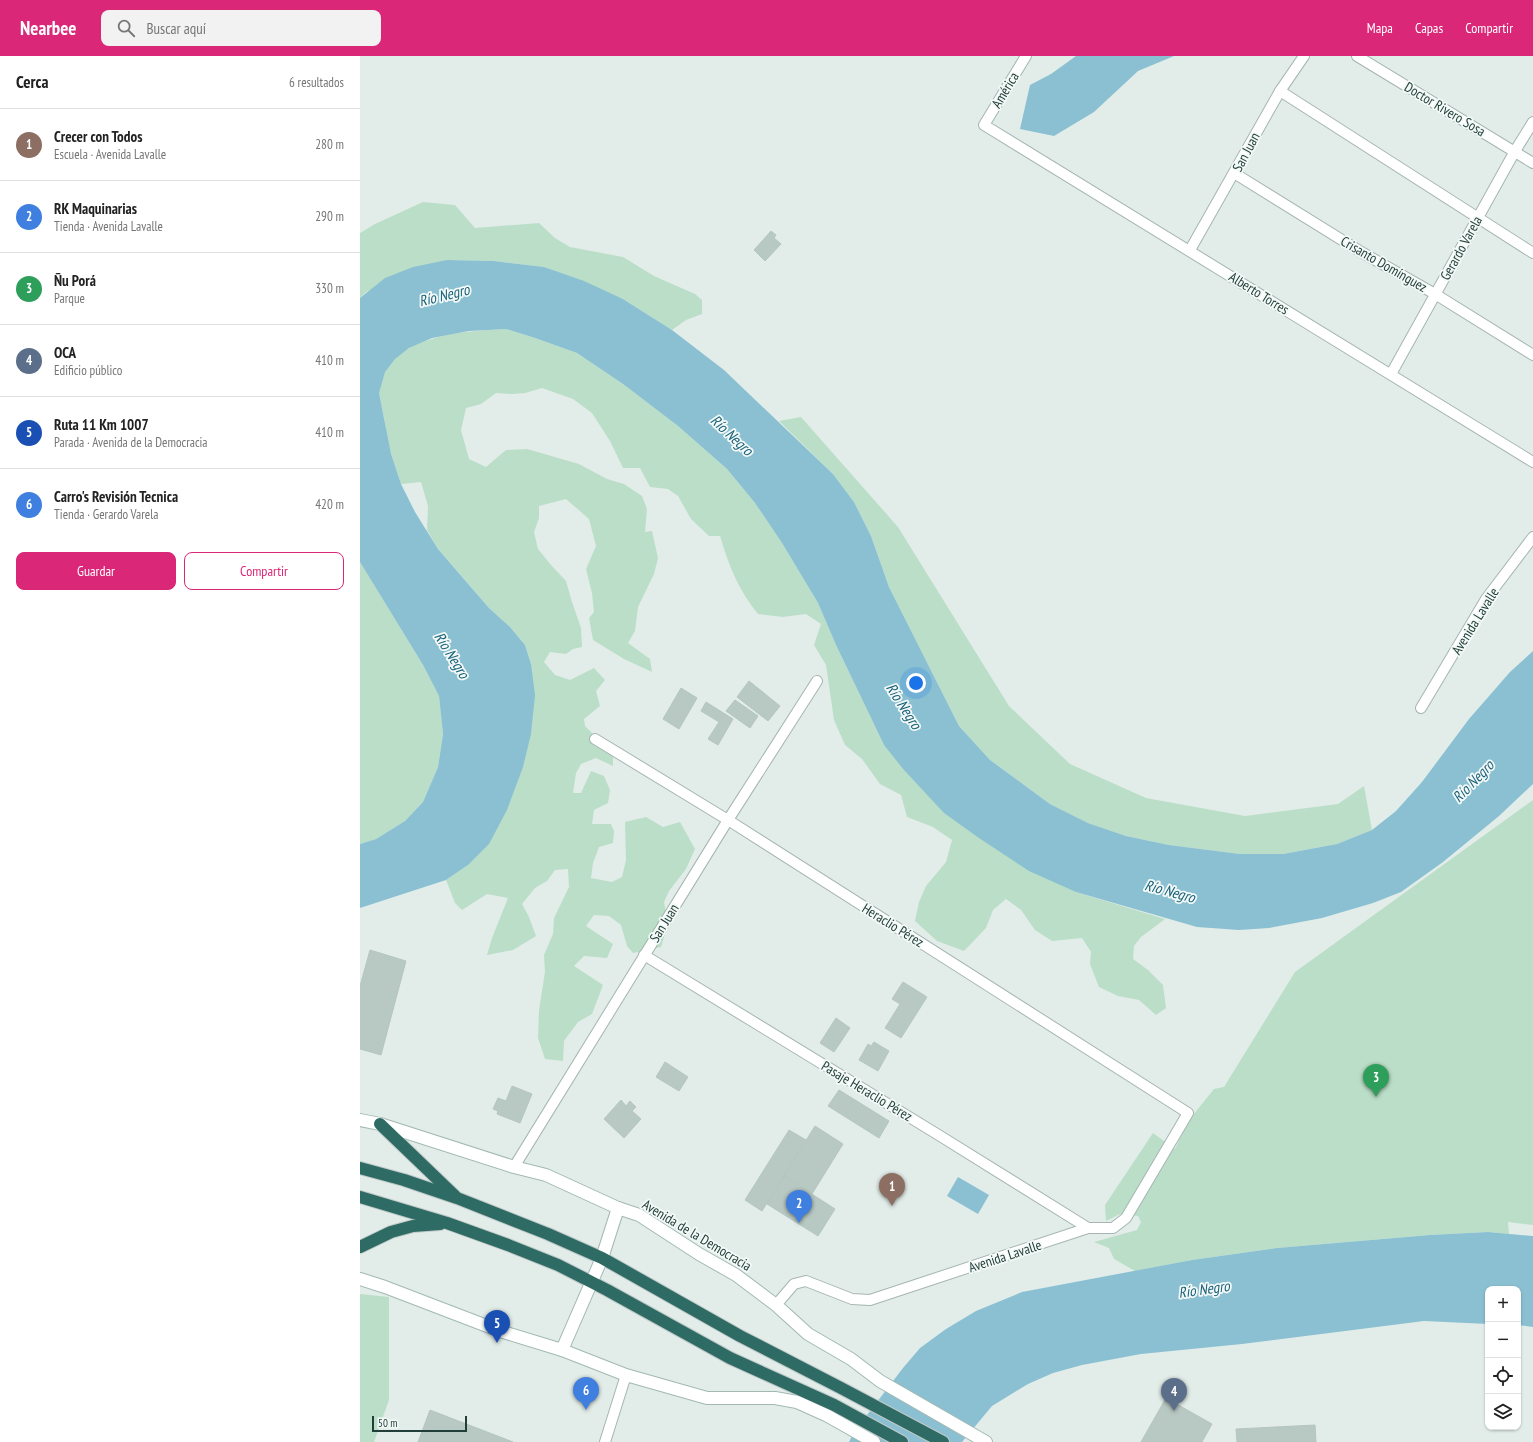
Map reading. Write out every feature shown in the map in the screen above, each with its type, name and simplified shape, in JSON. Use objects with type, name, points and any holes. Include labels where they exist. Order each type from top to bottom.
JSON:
[{"type":"highway","points":[[380,1124],[457,1198]]},
{"type":"highway","points":[[360,1168],[404,1180],[457,1198],[548,1234],[602,1258],[740,1336],[943,1442]]},
{"type":"highway","points":[[360,1197],[447,1223],[544,1259],[592,1282],[730,1358],[834,1405],[902,1442]]},
{"type":"highway","points":[[360,1247],[391,1232],[413,1226],[447,1223]]},
{"type":"street","name":"América","points":[[984,125],[1026,56]]},
{"type":"street","name":"San Juan","points":[[1190,250],[1280,91],[1304,56]]},
{"type":"street","name":"Doctor Rivero Sosa","points":[[1357,56],[1533,163]]},
{"type":"street","points":[[1280,91],[1533,253]]},
{"type":"street","name":"Gerardo Varela","points":[[1390,374],[1515,151],[1533,122]]},
{"type":"street","name":"Alberto Torres","points":[[984,125],[1190,250],[1533,462]]},
{"type":"street","name":"Crisanto Domínguez","points":[[1234,173],[1363,253],[1435,294],[1533,355]]},
{"type":"street","name":"Avenida Lavalle","points":[[1422,708],[1486,599],[1533,537]]},
{"type":"street","name":"San Juan","points":[[514,1167],[728,820],[817,681]]},
{"type":"street","name":"Heraclio Pérez","points":[[595,739],[728,820],[1188,1113]]},
{"type":"street","name":"Pasaje Heraclio Pérez","points":[[644,956],[1088,1228]]},
{"type":"street","name":"Avenida Lavalle","points":[[776,1305],[794,1284],[806,1281],[852,1299],[870,1300],[1088,1228],[1113,1228],[1126,1218],[1188,1113]]},
{"type":"street","name":"Avenida de la Democracia","points":[[360,1120],[380,1124],[514,1167],[546,1175],[618,1208],[639,1215],[699,1254],[736,1275],[776,1305],[808,1334],[851,1359],[880,1381],[983,1440]]},
{"type":"street","points":[[562,1350],[602,1258],[618,1208]]},
{"type":"street","points":[[360,1279],[385,1287],[500,1331],[562,1350],[626,1375],[707,1398],[775,1398],[797,1402],[826,1415],[874,1442]]},
{"type":"street","points":[[605,1442],[626,1375]]},
{"type":"green space","points":[[423,202],[455,205],[475,228],[539,223],[555,238],[570,247],[623,257],[654,276],[695,294],[702,300],[702,314],[686,320],[672,330],[623,299],[544,267],[494,261],[447,260],[366,292],[360,298],[360,233],[375,224]]},
{"type":"green space","points":[[506,329],[577,353],[623,384],[678,426],[727,469],[755,503],[782,543],[818,603],[836,645],[884,745],[1076,892],[1165,919],[1141,937],[1134,946],[1133,959],[1148,970],[1163,985],[1166,1008],[1156,1015],[1139,1000],[1118,996],[1099,987],[1090,964],[1091,952],[1082,938],[1052,941],[1035,930],[1021,910],[1006,899],[993,910],[986,928],[964,951],[937,941],[915,921],[919,902],[926,886],[946,862],[952,840],[933,827],[907,817],[901,795],[880,784],[862,759],[845,745],[834,720],[826,665],[814,645],[821,624],[806,614],[783,617],[758,614],[735,577],[720,536],[709,536],[691,519],[678,496],[668,489],[650,487],[640,468],[623,468],[610,441],[592,413],[573,399],[542,388],[525,393],[496,393],[481,404],[466,408],[461,430],[469,459],[486,467],[506,450],[527,449],[579,464],[607,479],[624,484],[642,496],[647,509],[645,532],[652,531],[658,558],[654,574],[638,607],[635,631],[628,643],[650,659],[652,672],[624,659],[593,640],[589,618],[594,612],[592,593],[586,569],[596,546],[589,519],[566,499],[539,506],[539,518],[534,532],[538,549],[566,581],[581,628],[582,647],[573,649],[566,654],[550,652],[544,662],[555,675],[570,680],[594,668],[605,680],[596,691],[600,706],[584,719],[585,726],[613,754],[613,766],[596,758],[581,764],[576,773],[573,793],[581,793],[591,771],[604,776],[610,790],[608,803],[594,810],[592,824],[611,824],[614,831],[613,843],[599,847],[593,863],[591,878],[612,882],[622,877],[626,860],[625,822],[646,817],[663,827],[680,822],[695,849],[686,869],[669,891],[664,902],[668,924],[661,947],[633,953],[627,946],[621,925],[609,916],[594,915],[586,926],[613,944],[607,958],[584,956],[574,966],[603,985],[592,1014],[578,1022],[564,1041],[563,1061],[545,1059],[538,1038],[539,1010],[545,972],[544,955],[553,934],[554,918],[569,887],[568,869],[555,870],[547,881],[535,888],[522,904],[529,917],[536,936],[513,950],[487,955],[508,898],[487,894],[462,910],[455,903],[446,880],[468,865],[531,664],[525,645],[510,627],[489,608],[438,549],[427,530],[428,506],[421,482],[401,484],[392,459],[379,395],[384,373],[395,358],[410,348],[429,340],[449,335]]},
{"type":"green space","points":[[801,417],[898,527],[1009,706],[1070,764],[1146,798],[1245,816],[1338,804],[1364,786],[1372,830],[1337,844],[1283,854],[1240,854],[1169,845],[1126,836],[1088,823],[1050,804],[990,760],[959,726],[889,587],[871,536],[854,502],[833,474],[779,421]]},
{"type":"green space","points":[[360,562],[423,665],[439,696],[443,734],[438,767],[423,802],[405,821],[376,839],[360,844]]},
{"type":"green space","points":[[1533,800],[1533,1225],[1508,1222],[1509,1234],[1488,1232],[1430,1235],[1277,1248],[1192,1260],[1135,1271],[1114,1259],[1109,1248],[1094,1242],[1137,1230],[1141,1222],[1138,1216],[1120,1214],[1106,1221],[1105,1205],[1153,1133],[1175,1149],[1189,1120],[1214,1089],[1224,1087],[1295,972]]},
{"type":"green space","points":[[360,1294],[389,1297],[389,1400],[374,1442],[360,1442]]},
{"type":"water","points":[[1076,56],[1174,56],[1138,71],[1094,112],[1054,136],[1020,129],[1030,85],[1051,74]]},
{"type":"water","name":"Río Negro","points":[[447,260],[494,261],[544,267],[584,281],[623,299],[672,330],[724,370],[833,474],[854,502],[871,536],[889,587],[959,726],[990,760],[1050,804],[1088,823],[1126,836],[1169,845],[1240,854],[1283,854],[1337,844],[1372,830],[1396,811],[1422,782],[1469,719],[1510,672],[1533,651],[1533,784],[1499,816],[1443,862],[1401,892],[1373,903],[1322,918],[1269,928],[1239,930],[1197,927],[1076,892],[1029,871],[979,838],[944,813],[904,770],[884,745],[836,645],[818,603],[782,543],[755,503],[727,469],[678,426],[623,384],[577,353],[506,329],[469,331],[432,338],[409,348],[395,359],[385,372],[379,393],[391,454],[401,484],[415,512],[438,549],[489,608],[510,627],[525,645],[531,664],[535,695],[531,734],[523,767],[507,810],[489,844],[468,865],[446,880],[360,908],[360,844],[376,839],[405,821],[423,802],[438,767],[443,734],[439,696],[423,665],[360,562],[360,298],[385,278],[413,267]]},
{"type":"water","points":[[958,1177],[989,1195],[978,1214],[947,1196]]},
{"type":"water","name":"Río Negro","points":[[1488,1232],[1533,1236],[1533,1327],[1521,1325],[1521,1286],[1485,1286],[1485,1324],[1424,1321],[1242,1344],[1141,1354],[1082,1365],[1053,1373],[1028,1384],[992,1406],[962,1442],[849,1442],[854,1432],[920,1348],[946,1329],[976,1311],[1022,1292],[1192,1260],[1277,1248],[1430,1235]]},
{"type":"building","points":[[771,231],[776,235],[774,238],[781,244],[765,261],[754,250]]},
{"type":"building","points":[[749,681],[780,706],[768,721],[737,697]]},
{"type":"building","points":[[681,688],[697,698],[679,729],[663,719]]},
{"type":"building","points":[[735,700],[758,716],[750,728],[726,711]]},
{"type":"building","points":[[706,702],[733,719],[718,745],[708,739],[719,722],[701,711]]},
{"type":"building","points":[[370,950],[406,961],[381,1055],[360,1049],[360,986]]},
{"type":"building","points":[[903,982],[927,997],[901,1038],[885,1028],[900,1004],[892,999]]},
{"type":"building","points":[[836,1018],[850,1028],[834,1052],[820,1043]]},
{"type":"building","points":[[874,1042],[889,1051],[878,1071],[859,1060],[868,1044],[871,1046]]},
{"type":"building","points":[[665,1062],[688,1077],[679,1091],[656,1077]]},
{"type":"building","points":[[512,1086],[532,1094],[520,1123],[497,1114],[498,1111],[493,1109],[498,1098],[506,1101]]},
{"type":"building","points":[[839,1090],[889,1121],[879,1138],[828,1106]]},
{"type":"building","points":[[621,1100],[626,1106],[630,1101],[636,1107],[632,1111],[641,1119],[624,1138],[604,1119]]},
{"type":"building","points":[[815,1126],[843,1144],[812,1194],[784,1176]]},
{"type":"building","points":[[789,1130],[806,1140],[762,1211],[745,1200]]},
{"type":"building","points":[[784,1176],[835,1209],[818,1236],[767,1204]]},
{"type":"building","points":[[1166,1398],[1212,1424],[1202,1442],[1141,1442]]},
{"type":"building","points":[[430,1410],[513,1442],[418,1442]]},
{"type":"building","points":[[1315,1425],[1316,1442],[1237,1442],[1236,1429]]},
{"type":"place","name":"Ñu Porá","points":[[1376,1097]]},
{"type":"place","name":"Crecer con Todos","points":[[892,1206]]},
{"type":"place","name":"RK Maquinarias","points":[[799,1223]]},
{"type":"place","name":"Ruta 11 Km 1007","points":[[497,1343]]},
{"type":"place","name":"Carro's Revisión Tecnica","points":[[586,1410]]},
{"type":"place","name":"OCA","points":[[1174,1411]]}]
